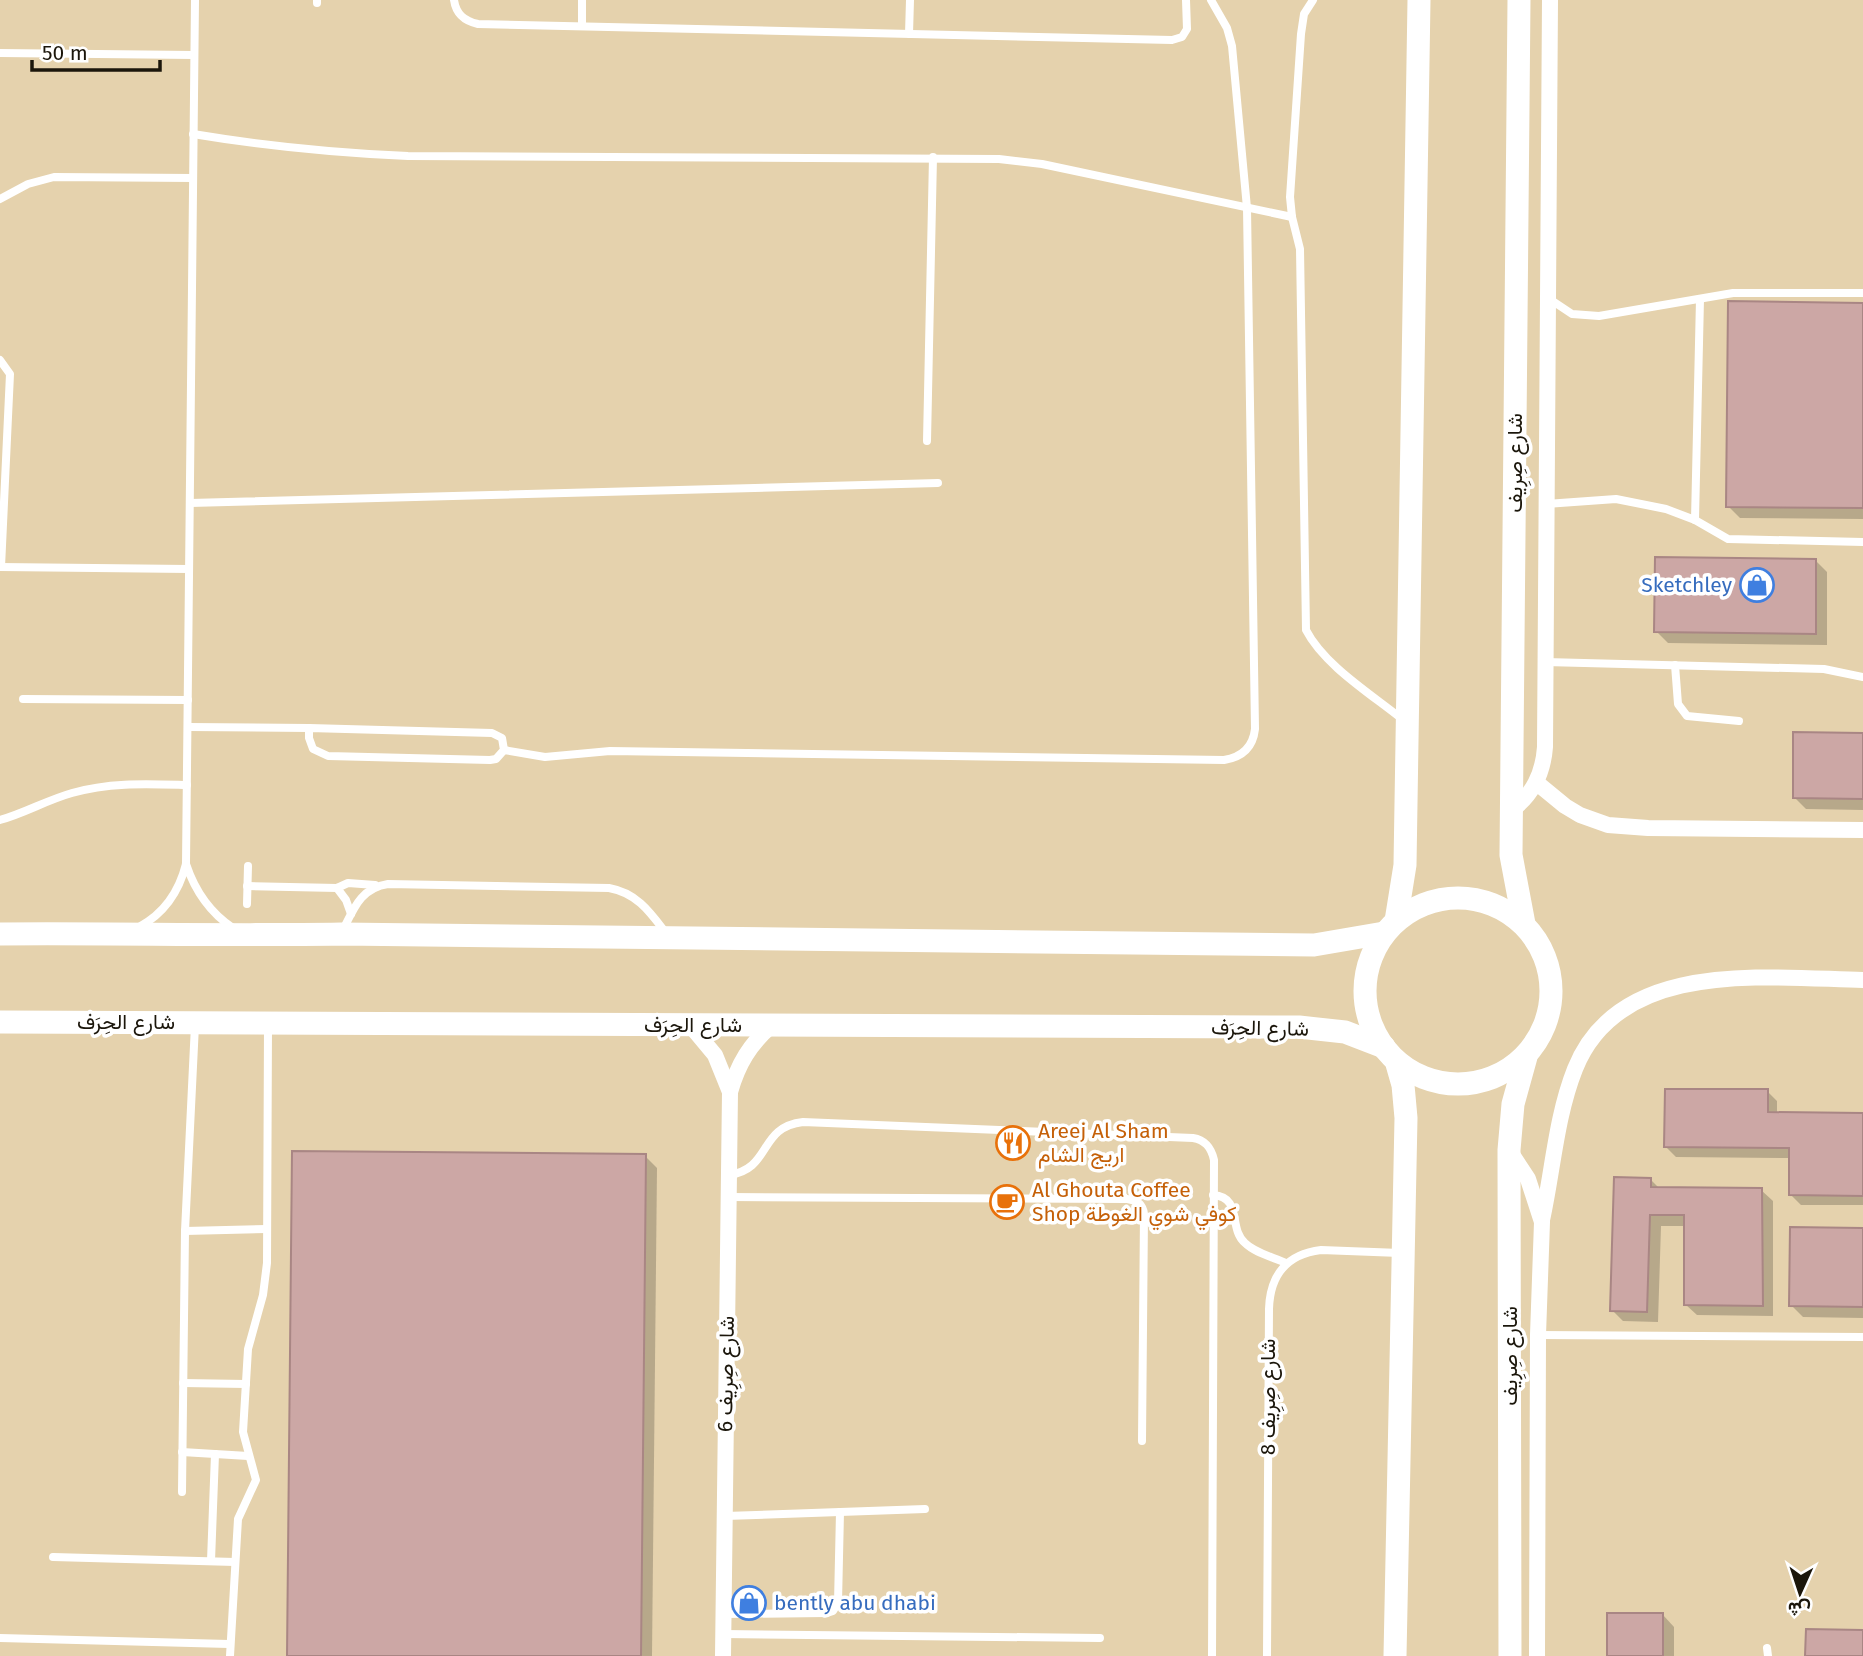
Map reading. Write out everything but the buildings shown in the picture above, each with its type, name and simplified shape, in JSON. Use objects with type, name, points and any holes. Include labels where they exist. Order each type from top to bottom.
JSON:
[{"type":"main road","points":[[1395,1656],[1406,1118],[1403,1085],[1391,1055],[1370,1020],[1365,990],[1370,960],[1390,927],[1405,865],[1419,0]]},
{"type":"main road","name":"شارع صِرِيف","points":[[1519,0],[1511,855],[1524,924]]},
{"type":"main road","points":[[0,934],[245,936],[346,924],[670,938],[1314,945],[1390,927],[1419,906],[1447,898],[1474,899],[1501,908],[1524,924],[1542,948],[1551,977],[1551,1007],[1540,1036],[1525,1057],[1500,1074],[1475,1083],[1449,1083],[1423,1077],[1391,1055]]},
{"type":"main road","name":"شارع الحِرَف","points":[[0,1022],[1299,1027],[1345,1032],[1391,1055]]},
{"type":"main road","name":"شارع صِرِيف","points":[[1510,1656],[1509,1150],[1513,1104],[1525,1057]]},
{"type":"street","points":[[1512,810],[1522,802],[1536,783],[1544,760],[1550,0]]},
{"type":"street","points":[[1536,783],[1551,797],[1580,815],[1608,825],[1648,828],[1863,830]]},
{"type":"street","points":[[1537,1656],[1538,1335],[1542,1222],[1566,1094],[1575,1068],[1589,1042],[1607,1023],[1651,994],[1676,985],[1756,978],[1863,979]]},
{"type":"street","name":"شارع صِرِيف 6","points":[[690,1024],[716,1055],[730,1092]]},
{"type":"street","name":"شارع صِرِيف 6","points":[[723,1656],[730,1092],[745,1055],[772,1025]]},
{"type":"street","points":[[1509,1150],[1528,1179],[1542,1222]]},
{"type":"lane","points":[[123,933],[149,921],[170,902],[177,891],[186,864],[195,0]]},
{"type":"lane","points":[[454,0],[458,14],[471,23],[1177,39],[1182,37],[1187,29],[1186,0]]},
{"type":"lane","points":[[582,0],[582,26]]},
{"type":"lane","points":[[909,0],[909,34]]},
{"type":"lane","points":[[504,750],[545,757],[610,751],[1224,760],[1240,756],[1251,744],[1255,729],[1247,208],[1233,46],[1227,28],[1211,0]]},
{"type":"lane","points":[[1313,0],[1304,14],[1301,34],[1290,197],[1300,248],[1306,630],[1314,646],[1328,659],[1407,722]]},
{"type":"lane","points":[[0,53],[194,55]]},
{"type":"lane","points":[[193,134],[330,153],[408,156],[977,157],[1031,162],[1292,217]]},
{"type":"lane","points":[[927,441],[933,157]]},
{"type":"lane","points":[[0,199],[28,184],[54,177],[193,178]]},
{"type":"lane","points":[[1548,298],[1572,314],[1599,316],[1733,293],[1863,293]]},
{"type":"lane","points":[[1695,520],[1700,299]]},
{"type":"lane","points":[[0,360],[10,374],[1,567],[189,569]]},
{"type":"lane","points":[[190,503],[938,483]]},
{"type":"lane","points":[[1546,504],[1616,499],[1666,509],[1695,520],[1728,540],[1863,542]]},
{"type":"lane","points":[[1545,662],[1824,669],[1863,677]]},
{"type":"lane","points":[[1675,665],[1678,705],[1687,716],[1739,721]]},
{"type":"lane","points":[[23,699],[188,700]]},
{"type":"lane","points":[[188,727],[309,728],[492,733],[502,738],[504,750],[501,755],[490,760],[328,756],[313,749],[309,728]]},
{"type":"lane","points":[[0,820],[90,788],[131,784],[187,785]]},
{"type":"lane","points":[[186,864],[196,890],[204,901],[222,921],[245,936]]},
{"type":"lane","points":[[247,904],[248,866]]},
{"type":"lane","points":[[247,886],[337,888],[348,883],[377,886],[609,888],[638,899],[670,938]]},
{"type":"lane","points":[[346,924],[361,897],[377,886]]},
{"type":"lane","points":[[337,888],[346,900],[346,924]]},
{"type":"lane","points":[[182,1492],[185,1231],[195,1023]]},
{"type":"lane","points":[[230,1656],[238,1519],[256,1480],[243,1432],[248,1349],[265,1279],[268,1023]]},
{"type":"lane","points":[[729,1175],[753,1166],[771,1136],[778,1130],[803,1122],[1199,1139],[1210,1147],[1214,1160],[1212,1656]]},
{"type":"lane","points":[[1213,1195],[1224,1198],[1232,1206],[1238,1234],[1245,1244],[1286,1263],[1297,1256],[1321,1250],[1403,1253]]},
{"type":"lane","points":[[729,1197],[1137,1201],[1144,1214],[1142,1441]]},
{"type":"lane","points":[[185,1231],[267,1229]]},
{"type":"lane","name":"شارع صِرِيف 8","points":[[1267,1656],[1269,1296],[1272,1284],[1286,1263]]},
{"type":"lane","points":[[1538,1335],[1863,1337]]},
{"type":"lane","points":[[183,1383],[246,1384]]},
{"type":"lane","points":[[183,1452],[248,1456]]},
{"type":"lane","points":[[211,1561],[215,1454]]},
{"type":"lane","points":[[725,1516],[925,1509]]},
{"type":"lane","points":[[724,1614],[827,1613],[836,1609],[840,1512]]},
{"type":"lane","points":[[53,1557],[235,1562]]},
{"type":"lane","points":[[723,1634],[1100,1638]]},
{"type":"lane","points":[[0,1638],[229,1644]]},
{"type":"shaded area","points":[[0,0],[1863,0],[1863,1656],[0,1656]]},
{"type":"place","name":"Sketchley","points":[[1757,585]]},
{"type":"place","name":"Areej Al Sham اريج الشام","points":[[1013,1143]]},
{"type":"place","name":"Al Ghouta Coffee Shop كوفي شوي الغوطة","points":[[1007,1202]]},
{"type":"place","name":"bently abu dhabi","points":[[749,1603]]}]
